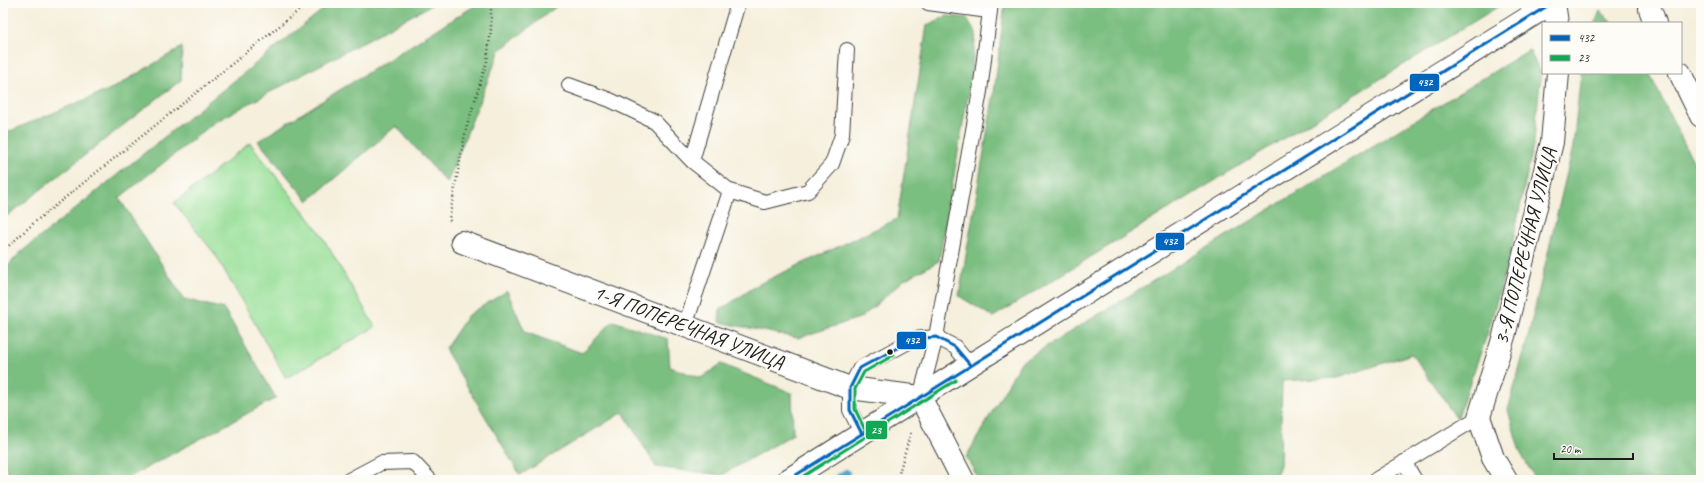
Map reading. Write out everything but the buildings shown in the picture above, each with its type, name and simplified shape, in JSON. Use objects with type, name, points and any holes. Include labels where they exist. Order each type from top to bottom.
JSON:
[{"type":"street","points":[[788,480],[970,365],[1553,3],[1557,22]]},
{"type":"street","points":[[1650,3],[1650,9],[1655,22]]},
{"type":"street","name":"3-Я ПОПЕРЕЧНАЯ УЛИЦА","points":[[1479,417],[1504,336],[1552,142],[1558,74]]},
{"type":"street","points":[[1680,74],[1701,116]]},
{"type":"street","name":"1-Я ПОПЕРЕЧНАЯ УЛИЦА","points":[[462,242],[850,388],[920,397]]},
{"type":"street","points":[[920,397],[963,480]]},
{"type":"street","points":[[1479,417],[1493,458],[1506,480]]},
{"type":"lane","points":[[692,161],[738,3]]},
{"type":"lane","points":[[920,397],[936,337],[980,91],[990,7],[928,3]]},
{"type":"lane","points":[[569,85],[610,100],[654,121],[692,161],[730,191],[765,202],[808,191],[832,164],[842,135],[847,50]]},
{"type":"lane","points":[[685,326],[730,191]]},
{"type":"lane","points":[[862,434],[850,410],[850,388],[860,368],[914,338],[936,337],[956,347],[970,365]]},
{"type":"lane","points":[[1375,480],[1479,417]]},
{"type":"lane","points":[[349,480],[381,463],[413,462],[430,480]]},
{"type":"lane","points":[[1404,462],[1415,480]]},
{"type":"path","points":[[3,250],[36,221],[308,3]]},
{"type":"path","points":[[462,242],[449,219],[466,129],[480,88],[487,61],[491,29],[491,3]]},
{"type":"path","points":[[897,480],[920,397]]},
{"type":"green space","points":[[331,3],[435,3],[215,122],[119,198],[184,299],[224,309],[276,398],[124,480],[14,480],[7,471],[3,454],[3,271],[20,253]]},
{"type":"green space","points":[[479,3],[561,3],[500,50],[447,183],[396,126],[308,201],[258,141]]},
{"type":"green space","points":[[1005,3],[1504,3],[993,317],[959,296],[994,93]]},
{"type":"green space","points":[[1600,11],[1611,22],[1595,22]]},
{"type":"green space","points":[[947,16],[967,18],[976,33],[969,89],[939,261],[904,280],[862,317],[798,338],[719,322],[720,310],[759,284],[897,219],[927,25]]},
{"type":"green space","points":[[182,47],[181,80],[3,219],[3,134],[115,87]]},
{"type":"green space","points":[[1529,50],[1541,73],[1534,141],[1511,250],[1488,332],[1457,419],[1412,354],[1337,378],[1282,381],[1280,465],[1274,480],[979,480],[966,457],[1021,362]]},
{"type":"green space","points":[[1581,74],[1650,74],[1701,177],[1701,480],[1536,480],[1520,452],[1508,410],[1527,341],[1573,147]]},
{"type":"green space","points":[[250,143],[319,231],[375,327],[286,378],[215,254],[174,203]]},
{"type":"green space","points":[[507,291],[525,332],[582,353],[613,321],[668,339],[670,367],[701,378],[721,364],[792,393],[793,434],[722,475],[656,467],[623,412],[520,475],[445,349],[468,315]]},
{"type":"waterway","points":[[835,480],[846,473]]},
{"type":"transit line","name":"432","points":[[788,480],[1552,3]]},
{"type":"transit line","name":"432","points":[[862,434],[850,410],[850,388],[860,368],[914,339],[936,337],[955,347],[970,365]]},
{"type":"transit line","name":"23","points":[[866,432],[855,409],[855,389],[864,372],[894,355]]},
{"type":"transit line","name":"23","points":[[797,480],[956,380]]}]
